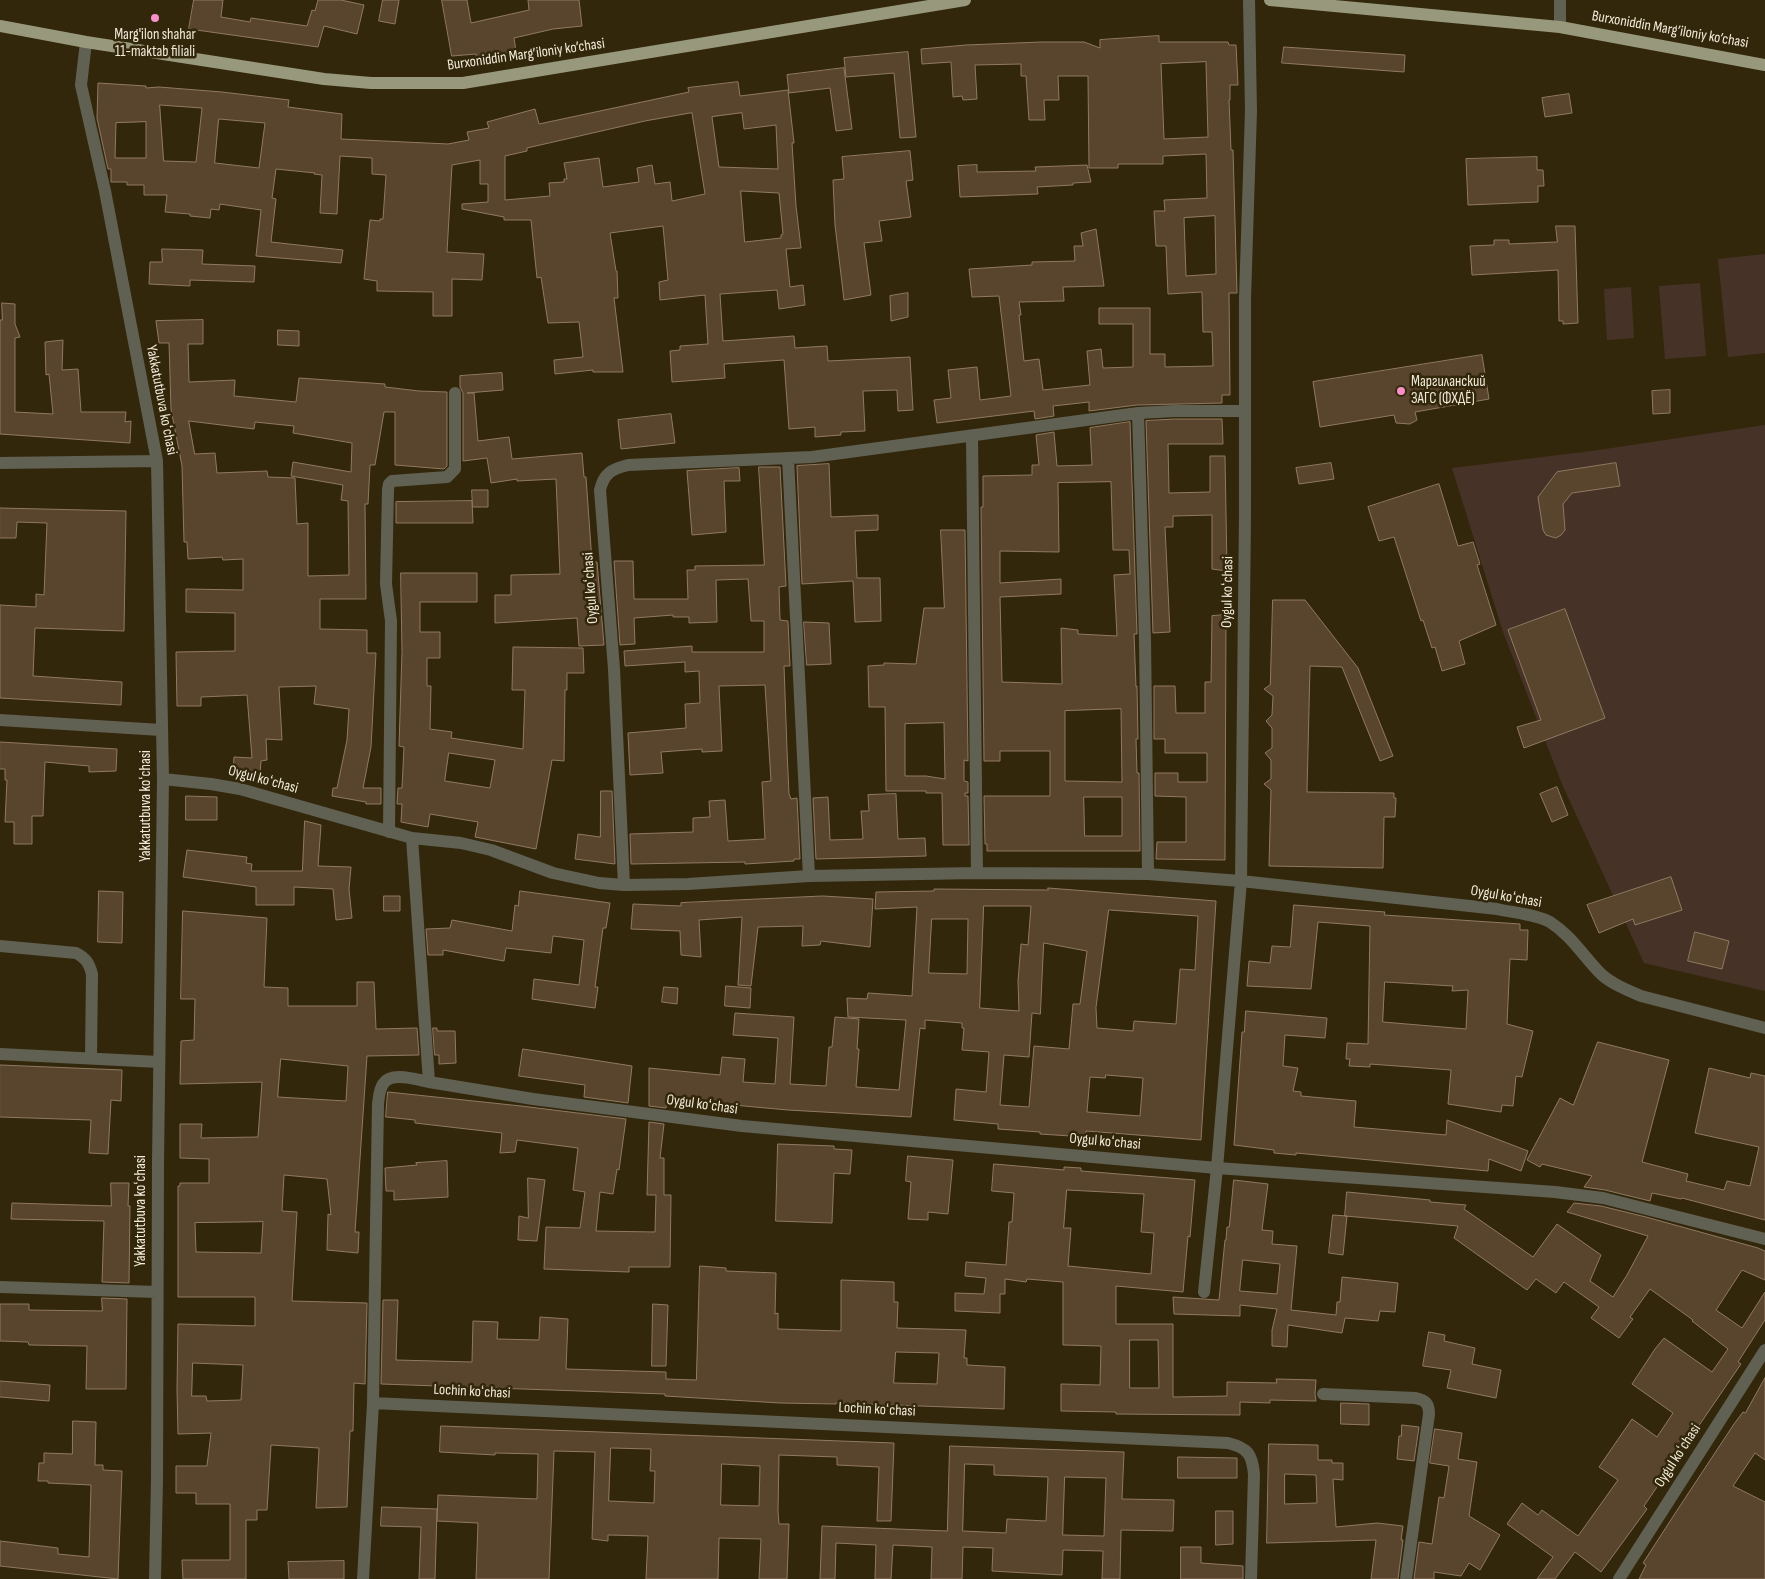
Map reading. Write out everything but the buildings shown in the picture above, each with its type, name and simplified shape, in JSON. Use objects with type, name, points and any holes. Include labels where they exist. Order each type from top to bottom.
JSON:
[{"type":"main road","name":"Burxoniddin Marg’iloniy ko’chasi","points":[[0,26],[86,42],[324,79],[371,83],[463,83],[966,0]]},
{"type":"main road","name":"Burxoniddin Marg’iloniy ko’chasi","points":[[1270,0],[1560,27],[1765,65]]},
{"type":"street","points":[[1245,411],[1251,111],[1249,0]]},
{"type":"street","points":[[1560,0],[1560,27]]},
{"type":"street","name":"Yakkatutbuva koʻchasi","points":[[86,42],[80,85],[105,190],[157,461],[163,779],[155,1579]]},
{"type":"street","points":[[389,832],[391,621],[386,584],[388,490],[389,484],[392,481],[447,477],[455,469],[455,393]]},
{"type":"street","name":"Oygul koʻchasi","points":[[624,885],[614,669],[600,490],[602,480],[608,473],[628,465],[812,456],[1138,413],[1245,411],[1241,881],[1217,1168]]},
{"type":"street","points":[[1138,413],[1145,640],[1148,874]]},
{"type":"street","points":[[972,436],[977,873]]},
{"type":"street","points":[[788,458],[809,876]]},
{"type":"street","points":[[0,463],[157,461]]},
{"type":"street","points":[[0,720],[161,730]]},
{"type":"street","name":"Oygul koʻchasi","points":[[163,779],[240,789],[412,838],[461,843],[491,850],[553,873],[592,882],[624,885],[688,884],[809,876],[977,873],[1148,874],[1241,881],[1498,909],[1548,921],[1565,933],[1602,974],[1624,989],[1641,996],[1765,1028]]},
{"type":"street","points":[[363,1579],[373,1403],[378,1104],[382,1084],[387,1079],[396,1077],[429,1082],[412,838]]},
{"type":"street","points":[[0,946],[76,953],[90,964],[92,974],[91,1058]]},
{"type":"street","points":[[0,1054],[159,1062]]},
{"type":"street","name":"Oygul koʻchasi","points":[[429,1082],[543,1100],[742,1126],[1217,1168],[1555,1192],[1603,1198],[1765,1239]]},
{"type":"street","points":[[1204,1292],[1217,1168]]},
{"type":"street","points":[[0,1287],[157,1292]]},
{"type":"street","name":"Oygul koʻchasi","points":[[1619,1579],[1765,1350]]},
{"type":"street","points":[[1323,1394],[1415,1398],[1428,1404],[1429,1414],[1406,1579]]},
{"type":"street","name":"Lochin koʻchasi","points":[[373,1403],[1228,1443],[1248,1452],[1253,1462],[1251,1579]]},
{"type":"shaded area","points":[[1765,254],[1765,353],[1728,357],[1718,259]]},
{"type":"shaded area","points":[[1700,283],[1706,356],[1665,359],[1659,286]]},
{"type":"shaded area","points":[[1631,287],[1634,338],[1607,340],[1604,289]]},
{"type":"shaded area","points":[[1765,425],[1765,991],[1644,963],[1562,784],[1503,632],[1452,468],[1592,451]]},
{"type":"place","name":"Marg'ilon shahar 11-maktab filiali","points":[[155,18]]},
{"type":"place","name":"Маргиланский ЗАГС (ФХДЁ)","points":[[1401,391]]}]
